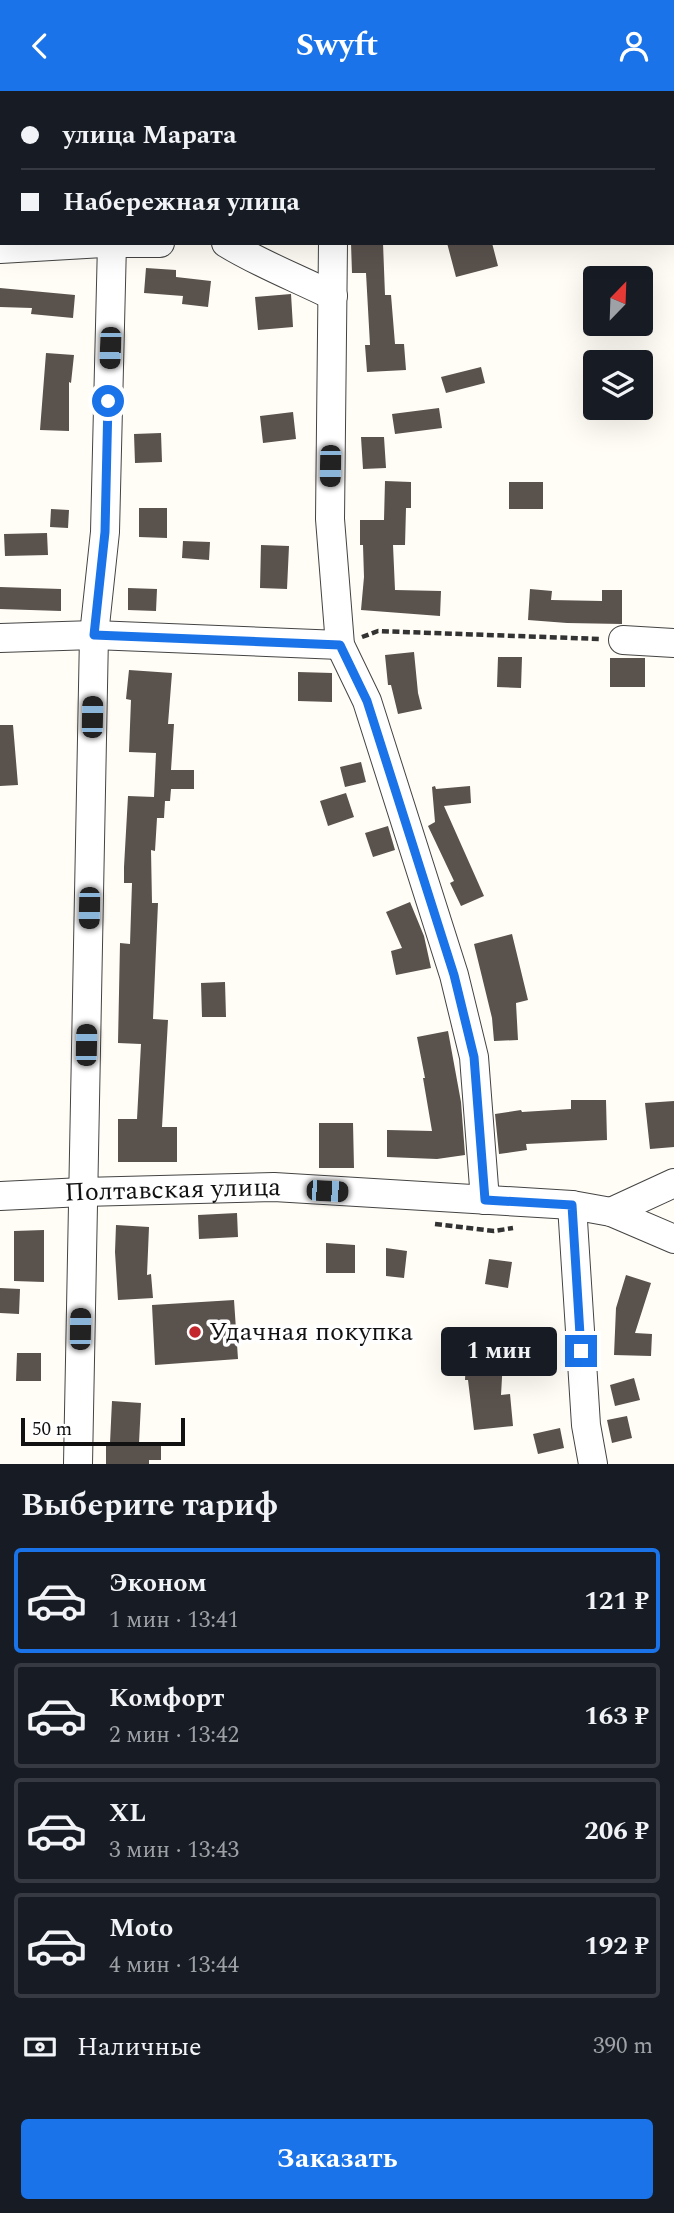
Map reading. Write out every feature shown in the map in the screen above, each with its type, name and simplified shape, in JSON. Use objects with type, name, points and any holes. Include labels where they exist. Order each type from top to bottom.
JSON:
[{"type":"street","points":[[0,249],[69,245]]},
{"type":"street","points":[[78,1464],[94,635],[105,532],[112,245]]},
{"type":"street","points":[[229,245],[253,260],[288,273],[333,296]]},
{"type":"street","points":[[333,245],[330,519],[340,645],[367,701],[454,975],[474,1057],[485,1200]]},
{"type":"street","points":[[0,638],[94,635],[340,645]]},
{"type":"street","points":[[623,640],[674,643]]},
{"type":"street","points":[[611,1212],[674,1183]]},
{"type":"street","name":"Полтавская улица","points":[[0,1196],[274,1187],[572,1205],[611,1212],[674,1239]]},
{"type":"street","points":[[572,1205],[586,1425],[593,1464]]},
{"type":"path","points":[[340,645],[378,631],[623,640]]},
{"type":"building","points":[[351,245],[383,245],[385,295],[391,295],[395,344],[404,344],[406,370],[367,372],[365,345],[370,345],[366,273],[352,273]]},
{"type":"building","points":[[448,245],[493,245],[498,266],[456,277]]},
{"type":"building","points":[[146,268],[176,270],[176,277],[211,281],[208,307],[182,304],[183,296],[144,293]]},
{"type":"building","points":[[0,288],[75,295],[73,318],[31,314],[32,308],[0,307]]},
{"type":"building","points":[[291,294],[293,327],[258,330],[255,297]]},
{"type":"building","points":[[46,353],[74,355],[71,383],[69,382],[69,431],[40,430]]},
{"type":"building","points":[[481,367],[485,383],[446,393],[441,377]]},
{"type":"building","points":[[439,408],[442,428],[395,434],[392,414]]},
{"type":"building","points":[[293,412],[296,439],[263,443],[260,416]]},
{"type":"building","points":[[161,433],[162,462],[135,463],[134,434]]},
{"type":"building","points":[[361,437],[384,437],[386,468],[363,469]]},
{"type":"building","points":[[385,481],[411,482],[411,508],[406,508],[405,545],[393,545],[395,590],[441,591],[440,616],[361,610],[364,577],[360,520],[384,520]]},
{"type":"building","points":[[509,482],[543,482],[543,509],[509,509]]},
{"type":"building","points":[[139,508],[167,508],[167,538],[139,537]]},
{"type":"building","points":[[51,509],[69,510],[68,528],[50,527]]},
{"type":"building","points":[[47,533],[48,555],[5,556],[4,534]]},
{"type":"building","points":[[183,541],[210,542],[209,560],[182,558]]},
{"type":"building","points":[[261,545],[289,546],[287,589],[260,588]]},
{"type":"building","points":[[0,587],[61,589],[61,611],[0,609]]},
{"type":"building","points":[[128,588],[157,589],[156,611],[128,610]]},
{"type":"building","points":[[530,589],[552,591],[551,600],[602,601],[602,590],[622,590],[622,624],[528,620]]},
{"type":"building","points":[[414,652],[422,709],[398,714],[391,685],[388,685],[385,655]]},
{"type":"building","points":[[498,657],[522,657],[521,688],[497,687]]},
{"type":"building","points":[[610,658],[645,658],[645,687],[610,687]]},
{"type":"building","points":[[129,670],[172,673],[168,724],[174,724],[171,770],[194,770],[194,789],[171,789],[170,801],[165,801],[164,818],[157,818],[155,851],[151,850],[152,903],[158,903],[153,1019],[168,1020],[162,1127],[177,1127],[177,1162],[118,1162],[118,1119],[137,1119],[141,1044],[118,1043],[120,943],[130,944],[132,883],[124,883],[128,796],[154,797],[156,753],[129,752],[131,700],[126,699]]},
{"type":"building","points":[[298,672],[332,673],[332,702],[298,701]]},
{"type":"building","points":[[0,725],[13,725],[18,785],[0,786]]},
{"type":"building","points":[[361,762],[366,782],[345,787],[340,767]]},
{"type":"building","points":[[435,786],[436,789],[470,786],[471,803],[444,806],[484,896],[461,906],[450,883],[454,881],[428,826],[435,822],[432,787]]},
{"type":"building","points":[[346,793],[354,817],[328,826],[320,801]]},
{"type":"building","points":[[388,826],[395,850],[373,857],[365,833]]},
{"type":"building","points":[[410,902],[424,936],[431,968],[396,975],[391,951],[402,948],[386,912]]},
{"type":"building","points":[[512,934],[528,1000],[516,1003],[518,1040],[494,1041],[492,1018],[474,944]]},
{"type":"building","points":[[225,982],[226,1017],[202,1017],[201,983]]},
{"type":"building","points":[[448,1031],[461,1102],[465,1155],[437,1159],[387,1157],[387,1130],[432,1131],[417,1037]]},
{"type":"building","points":[[571,1100],[606,1100],[607,1140],[526,1144],[527,1150],[499,1154],[495,1114],[521,1110],[571,1109]]},
{"type":"building","points":[[674,1101],[674,1147],[650,1149],[645,1103]]},
{"type":"building","points":[[319,1123],[353,1123],[354,1168],[319,1168]]},
{"type":"building","points":[[237,1213],[238,1237],[199,1239],[198,1215]]},
{"type":"building","points":[[116,1225],[149,1227],[147,1275],[151,1274],[153,1298],[118,1300]]},
{"type":"building","points":[[44,1230],[44,1282],[14,1281],[14,1231]]},
{"type":"building","points":[[326,1243],[355,1245],[355,1273],[326,1273]]},
{"type":"building","points":[[386,1248],[407,1251],[404,1278],[386,1276]]},
{"type":"building","points":[[489,1259],[512,1262],[508,1288],[485,1284]]},
{"type":"building","points":[[626,1275],[651,1283],[635,1333],[652,1334],[651,1356],[614,1355],[616,1308]]},
{"type":"building","points":[[0,1288],[20,1289],[19,1314],[0,1313]]},
{"type":"building","name":"Удачная покупка","points":[[234,1300],[238,1359],[155,1365],[152,1305]]},
{"type":"building","points":[[17,1353],[41,1353],[41,1381],[16,1381]]},
{"type":"building","points":[[466,1358],[503,1360],[501,1395],[510,1394],[513,1426],[474,1430],[468,1380],[465,1380]]},
{"type":"building","points":[[634,1378],[640,1400],[615,1406],[610,1385]]},
{"type":"building","points":[[112,1401],[141,1403],[139,1443],[161,1443],[161,1460],[149,1460],[149,1464],[106,1464]]},
{"type":"building","points":[[627,1416],[632,1438],[612,1443],[607,1420]]},
{"type":"building","points":[[560,1428],[564,1448],[538,1454],[533,1434]]},
{"type":"place","name":"Удачная покупка","points":[[195,1332]]},
{"type":"route","points":[[108,401],[105,532],[94,635],[340,645],[367,701],[454,975],[474,1057],[485,1200],[572,1205],[581,1351]]}]
